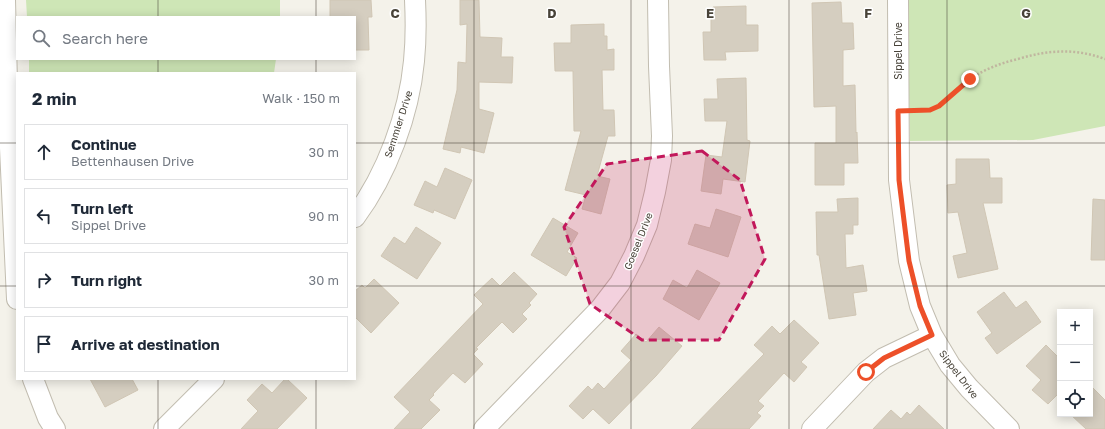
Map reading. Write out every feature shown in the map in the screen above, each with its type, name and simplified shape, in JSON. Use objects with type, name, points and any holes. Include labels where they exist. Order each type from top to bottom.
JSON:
[{"type":"street","points":[[5,0],[4,83],[16,282]]},
{"type":"street","name":"Semmler Drive","points":[[356,216],[363,206],[387,160],[398,133],[405,109],[411,86],[414,61],[415,0]]},
{"type":"street","name":"Goesel Drive","points":[[484,429],[600,309],[620,283],[634,256],[647,225],[661,160],[662,136],[658,0]]},
{"type":"street","name":"Sippel Drive","points":[[898,0],[899,180],[909,261],[920,306],[932,335],[950,365],[968,388],[1009,429]]},
{"type":"street","points":[[812,429],[866,372],[884,358],[932,335]]},
{"type":"street","points":[[33,380],[48,418],[55,429]]},
{"type":"street","points":[[164,429],[213,380]]},
{"type":"path","points":[[898,111],[930,110],[939,106],[970,79],[986,69],[1037,53],[1072,51],[1095,55],[1105,59]]},
{"type":"highlighted area","points":[[702,151],[740,180],[765,259],[719,340],[642,340],[590,304],[564,227],[607,164]]},
{"type":"green space","points":[[26,0],[280,0],[280,16],[27,16]]},
{"type":"green space","points":[[907,0],[1105,0],[1105,126],[1033,140],[910,141]]},
{"type":"green space","points":[[29,60],[276,60],[274,72],[29,72]]},
{"type":"building","points":[[330,0],[371,0],[372,17],[368,17],[369,50],[356,50],[356,16],[330,16]]},
{"type":"building","points":[[460,0],[479,0],[480,37],[502,38],[501,57],[513,57],[512,83],[479,82],[479,109],[494,113],[484,153],[461,147],[460,153],[443,149],[457,90],[458,62],[466,63],[467,24],[460,25]]},
{"type":"building","points":[[841,2],[842,23],[853,23],[854,49],[843,50],[843,86],[855,85],[858,163],[844,163],[844,185],[815,185],[815,143],[836,143],[836,106],[814,107],[812,3]]},
{"type":"building","points":[[746,6],[746,25],[758,25],[758,51],[725,52],[726,60],[704,60],[703,32],[711,32],[711,19],[714,19],[713,7]]},
{"type":"building","points":[[604,24],[604,36],[607,36],[607,50],[614,49],[614,70],[602,70],[603,110],[614,110],[615,136],[608,136],[597,176],[610,179],[601,214],[582,209],[586,195],[565,190],[581,131],[574,131],[573,71],[555,71],[554,43],[571,43],[571,25]]},
{"type":"building","points":[[746,78],[747,140],[750,141],[745,182],[723,179],[721,194],[701,191],[706,155],[722,157],[727,121],[705,121],[704,99],[718,99],[717,79]]},
{"type":"building","points":[[956,159],[989,159],[990,178],[1002,178],[1002,203],[983,203],[998,269],[958,278],[953,256],[967,253],[958,212],[948,213],[947,185],[956,184]]},
{"type":"building","points":[[445,168],[472,180],[455,219],[434,210],[433,213],[414,205],[425,181],[437,187]]},
{"type":"building","points":[[858,198],[858,225],[853,225],[853,234],[845,234],[846,268],[863,265],[867,291],[853,293],[856,315],[829,319],[819,255],[817,255],[816,212],[838,212],[837,199]]},
{"type":"building","points":[[1093,199],[1105,200],[1105,260],[1091,260]]},
{"type":"building","points":[[716,209],[741,217],[728,257],[688,244],[695,224],[710,228]]},
{"type":"building","points":[[553,218],[578,233],[567,252],[577,258],[566,276],[531,255]]},
{"type":"building","points":[[416,227],[441,243],[417,279],[381,256],[394,237],[405,244]]},
{"type":"building","points":[[697,270],[720,283],[699,320],[663,299],[673,280],[687,288]]},
{"type":"building","points":[[514,272],[537,294],[529,303],[531,305],[522,314],[527,319],[513,333],[502,322],[476,348],[478,349],[473,354],[483,364],[465,383],[453,373],[429,400],[440,410],[421,429],[394,429],[410,412],[394,397],[483,304],[474,295],[492,278],[500,286]]},
{"type":"building","points":[[374,279],[399,303],[371,333],[356,318],[356,290],[362,285],[365,288]]},
{"type":"building","points":[[1004,292],[1016,308],[1026,301],[1041,322],[997,354],[985,338],[992,333],[977,312]]},
{"type":"building","points":[[794,320],[819,343],[801,362],[807,367],[794,382],[784,373],[758,401],[764,406],[757,413],[761,416],[749,429],[691,429],[764,354],[754,345],[772,326],[780,334]]},
{"type":"building","points":[[659,327],[682,346],[656,376],[609,424],[593,409],[583,419],[569,406],[588,386],[592,390],[598,383],[604,389],[631,360],[621,351],[636,334],[646,342]]},
{"type":"building","points":[[1046,345],[1057,356],[1057,395],[1048,404],[1032,390],[1041,380],[1026,366]]},
{"type":"building","points":[[91,380],[133,380],[138,390],[105,407]]},
{"type":"building","points":[[284,380],[288,380],[307,398],[277,429],[241,429],[258,411],[247,400],[262,384],[272,393]]},
{"type":"building","points":[[1093,388],[1105,400],[1105,429],[1086,429],[1073,417],[1093,417]]},
{"type":"building","points":[[919,405],[944,429],[873,429],[891,410],[901,419],[907,412],[910,415]]},
{"type":"route","points":[[866,372],[884,358],[932,335],[920,306],[909,261],[899,180],[898,111],[930,110],[939,106],[970,79]]}]
